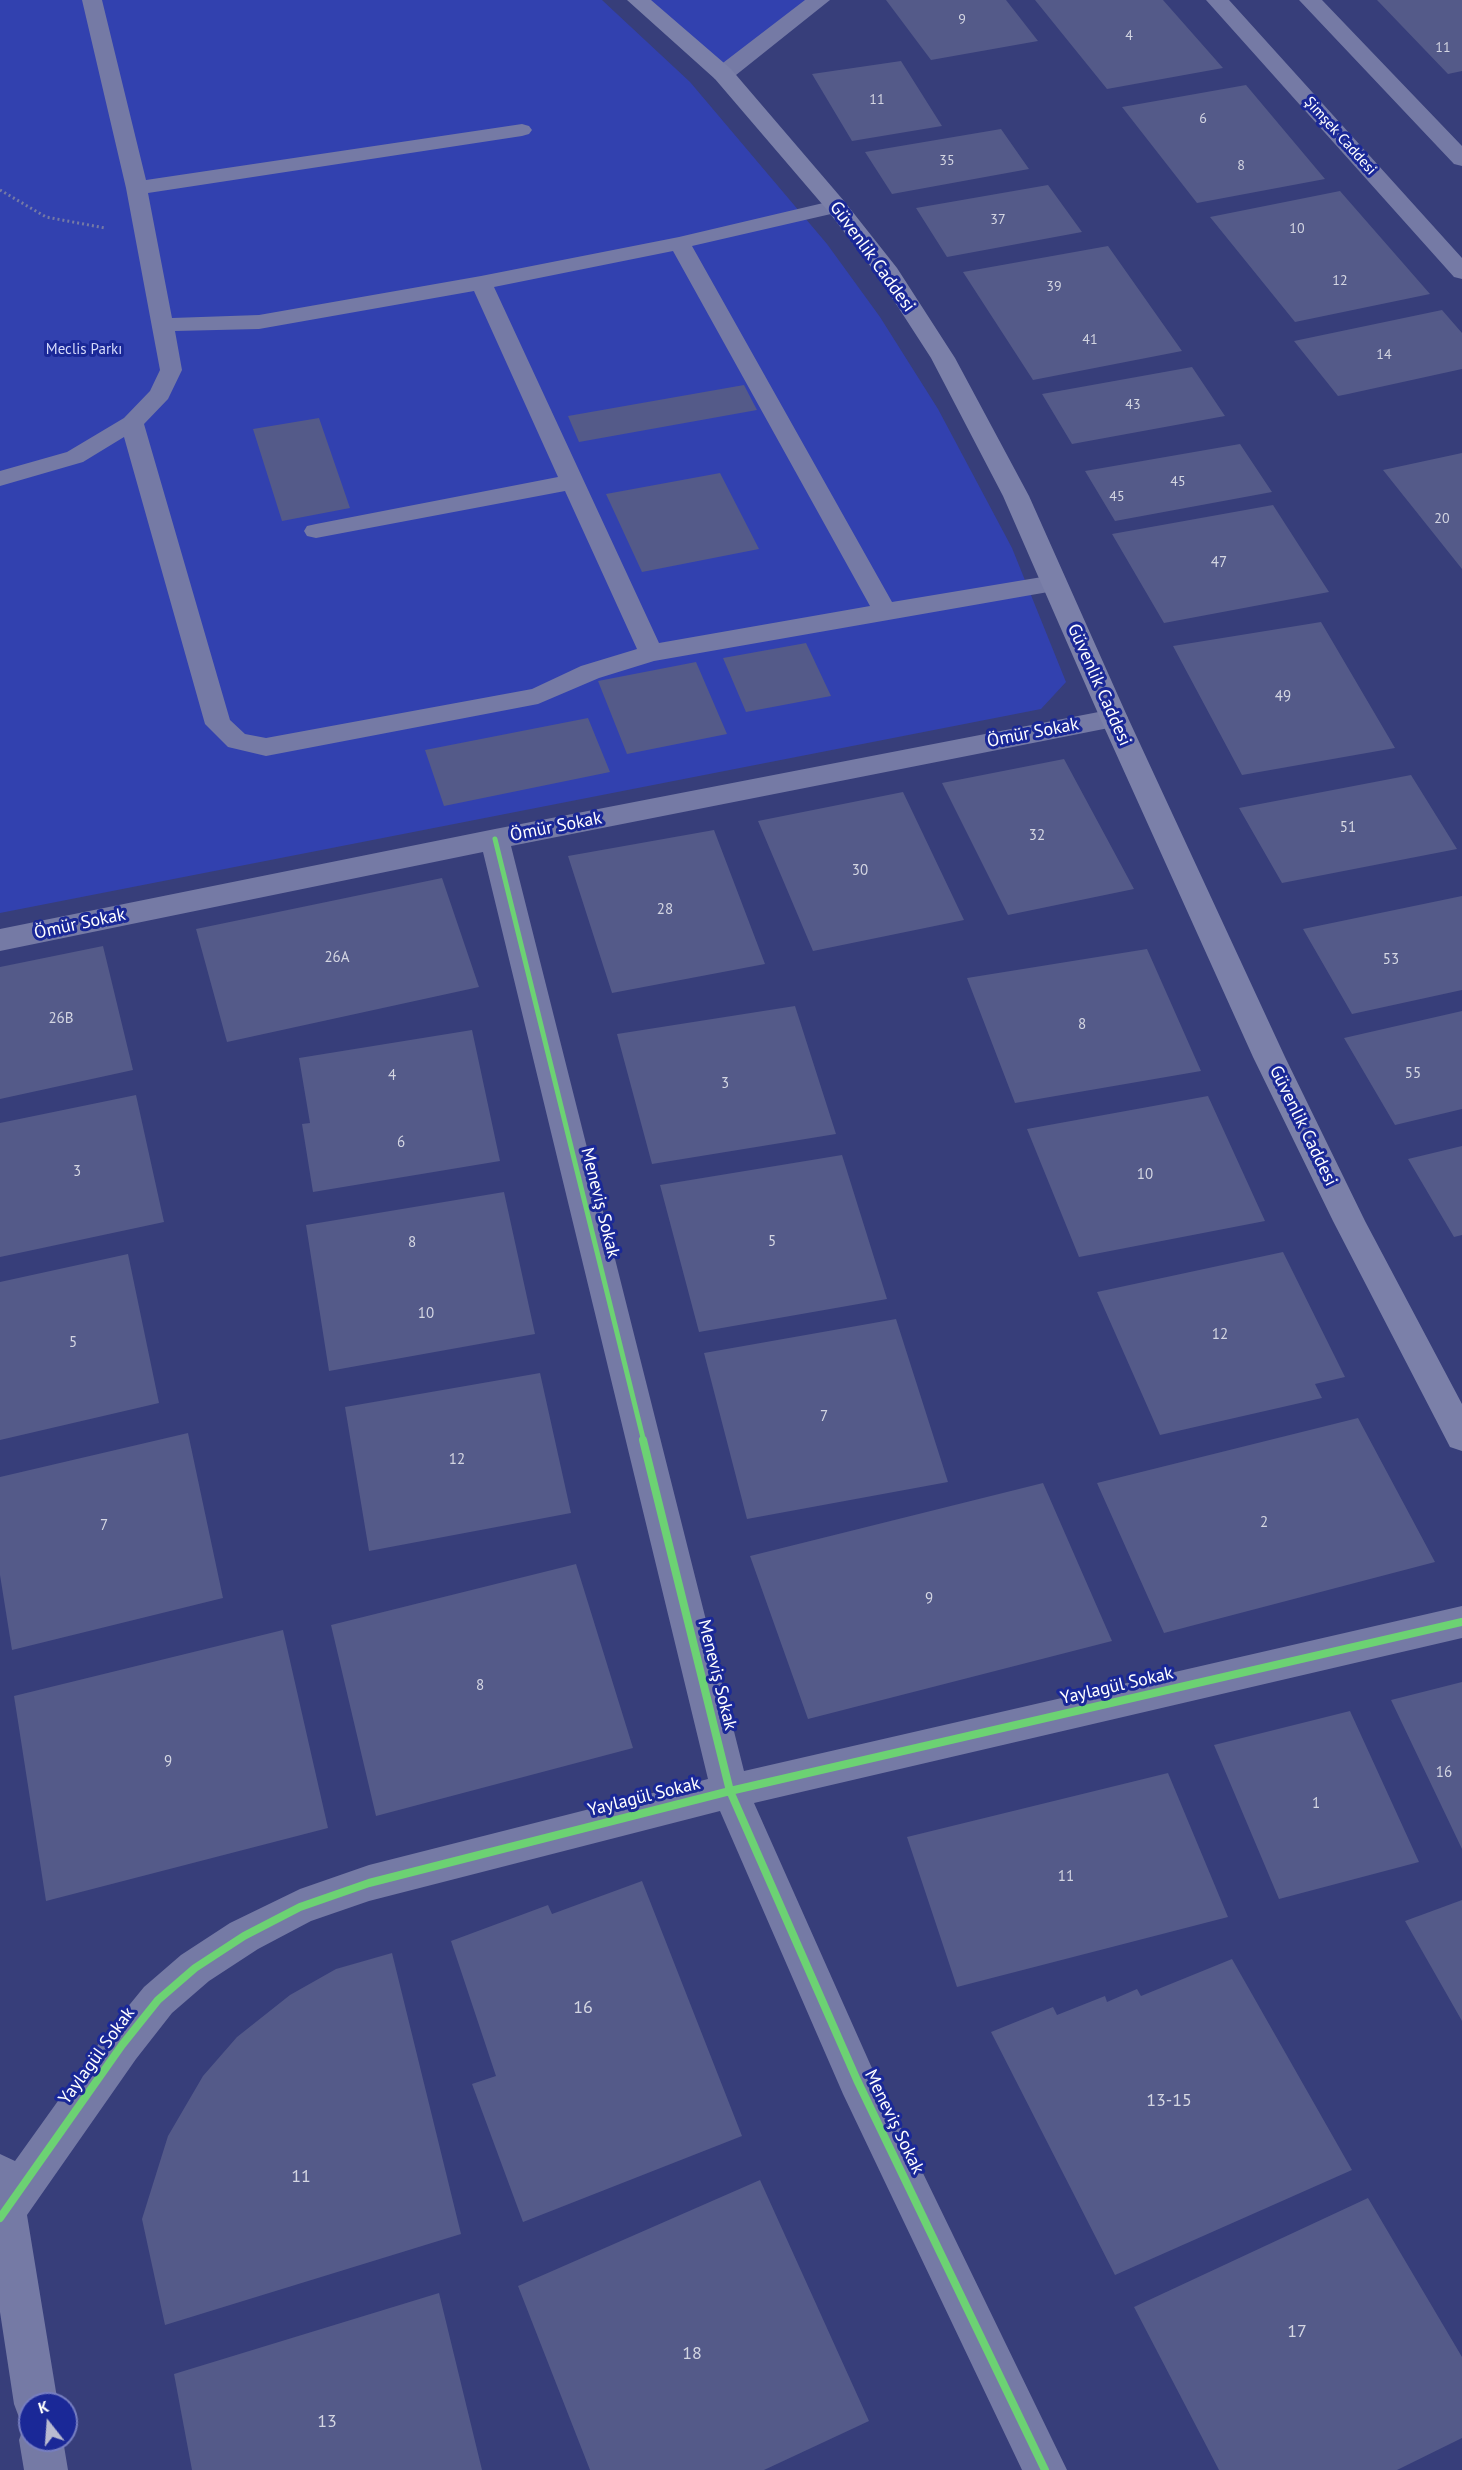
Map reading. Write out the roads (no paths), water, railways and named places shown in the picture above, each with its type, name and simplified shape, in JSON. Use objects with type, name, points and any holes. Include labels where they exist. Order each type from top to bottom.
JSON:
[{"type":"main road","name":"Güvenlik Caddesi","points":[[638,0],[723,74],[836,206],[888,273],[943,358],[1016,496],[1114,718],[1269,1057],[1349,1221],[1462,1437]]},
{"type":"street","points":[[723,74],[819,0]]},
{"type":"street","name":"Şimşek Caddesi","points":[[1217,0],[1462,272]]},
{"type":"street","points":[[1310,0],[1462,159]]},
{"type":"street","name":"Ömür Sokak","points":[[0,940],[495,839],[1114,718]]},
{"type":"street","name":"Meneviş Sokak","points":[[495,839],[730,1791],[857,2080],[1045,2470]]},
{"type":"street","name":"Yaylagül Sokak","points":[[2,2202],[158,2000],[195,1968],[244,1936],[300,1907],[369,1883],[730,1791],[1462,1622]]},
{"type":"street","points":[[2,2202],[34,2392]]},
{"type":"street","points":[[43,2452],[46,2470]]},
{"type":"lane","points":[[0,479],[75,457],[132,423],[160,393],[171,370],[137,188],[92,0]]},
{"type":"lane","points":[[137,188],[522,130]]},
{"type":"lane","points":[[164,325],[259,322],[481,283],[679,243],[836,206]]},
{"type":"lane","points":[[679,243],[885,611]]},
{"type":"lane","points":[[481,283],[651,653]]},
{"type":"lane","points":[[132,423],[218,724],[237,741],[266,747],[538,696],[590,672],[651,653],[1054,583]]},
{"type":"lane","points":[[316,531],[572,482]]},
{"type":"park label","name":"Meclis Parkı","points":[[84,350]]}]
